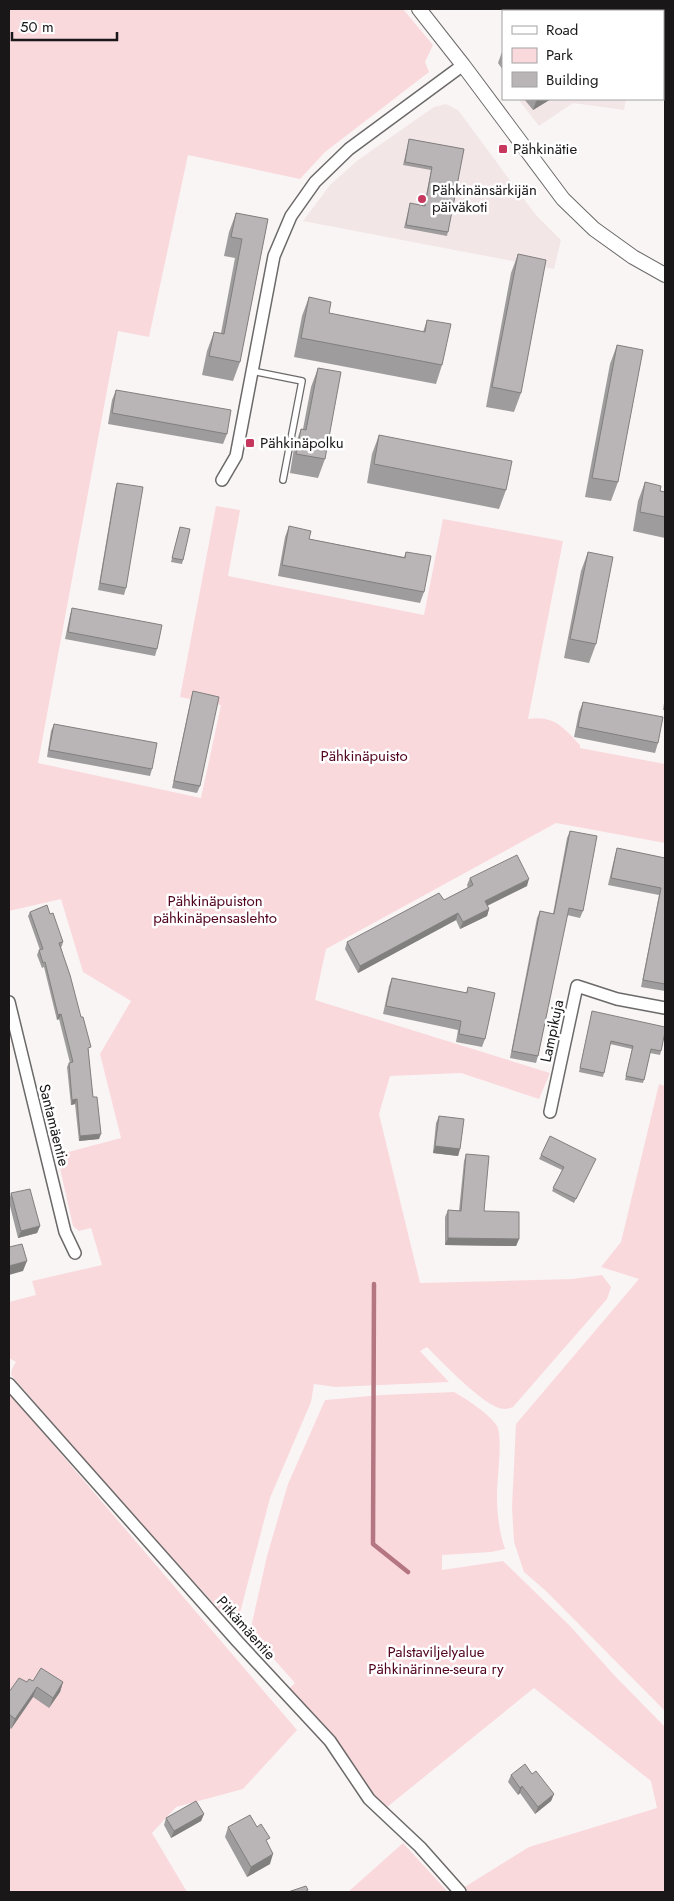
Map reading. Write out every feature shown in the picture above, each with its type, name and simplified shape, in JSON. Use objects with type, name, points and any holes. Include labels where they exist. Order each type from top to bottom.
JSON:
[{"type":"street","points":[[419,9],[563,199],[594,229],[633,257],[665,275]]},
{"type":"street","points":[[222,480],[236,456],[274,256],[291,216],[302,199],[330,166],[349,149],[463,65]]},
{"type":"street","name":"Lampikuja","points":[[550,1112],[577,986],[617,999],[665,1008]]},
{"type":"street","name":"Santamäentie","points":[[9,1002],[65,1232],[76,1253]]},
{"type":"street","name":"Pitkämäentie","points":[[9,1384],[238,1642],[330,1741],[369,1799],[420,1847],[460,1892]]},
{"type":"lane","points":[[252,371],[302,381],[283,480]]},
{"type":"shaded area","points":[[519,100],[626,100],[624,110],[573,103],[539,126]]},
{"type":"shaded area","name":"Pähkinänsärkijän päiväkoti","points":[[446,104],[458,110],[535,214],[561,240],[554,269],[303,221],[330,185],[358,160],[434,107]]},
{"type":"green space","name":"Pähkinäpuisto","points":[[9,9],[403,9],[433,45],[425,62],[429,72],[325,152],[300,179],[188,155],[149,337],[118,331],[38,763],[201,798],[221,705],[180,697],[216,506],[240,510],[228,576],[424,615],[443,519],[563,541],[528,719],[545,719],[557,724],[580,745],[580,748],[665,764],[665,843],[556,823],[326,949],[315,1000],[550,1073],[539,1099],[461,1073],[390,1076],[379,1114],[420,1283],[572,1279],[602,1275],[611,1287],[607,1299],[513,1407],[510,1408],[497,1407],[476,1394],[427,1347],[420,1351],[449,1382],[336,1387],[314,1384],[311,1402],[270,1498],[236,1628],[105,1483],[11,1375],[16,1362],[9,1358],[9,1302],[36,1295],[32,1281],[102,1265],[91,1228],[79,1231],[73,1226],[57,1155],[121,1138],[100,1054],[131,1001],[83,972],[61,899],[9,911]]},
{"type":"green space","points":[[659,1084],[665,1086],[665,1711],[546,1591],[524,1572],[514,1542],[512,1507],[516,1424],[639,1279],[601,1267],[621,1242]]},
{"type":"green space","name":"Palstaviljelyalue Pähkinärinne-seura ry","points":[[454,1392],[484,1412],[497,1426],[499,1432],[497,1509],[505,1549],[491,1552],[442,1555],[442,1570],[503,1561],[571,1627],[614,1675],[665,1727],[665,1892],[466,1892],[463,1888],[529,1847],[657,1808],[651,1781],[534,1688],[381,1812],[285,1693],[295,1683],[250,1632],[267,1556],[288,1484],[325,1400],[381,1395]]},
{"type":"green space","points":[[9,1393],[297,1730],[243,1789],[176,1807],[152,1833],[187,1892],[9,1892]]},
{"type":"green space","points":[[403,1843],[448,1892],[348,1892]]},
{"type":"building","points":[[409,139],[464,149],[448,232],[406,225],[410,203],[425,206],[432,167],[405,162]]},
{"type":"building","points":[[236,213],[268,219],[240,362],[209,356],[214,332],[224,334],[242,239],[231,237]]},
{"type":"building","points":[[518,254],[546,260],[521,393],[492,387]]},
{"type":"building","points":[[309,297],[331,302],[329,313],[425,332],[427,320],[451,324],[442,365],[301,338]]},
{"type":"building","points":[[617,345],[643,350],[618,482],[592,478]]},
{"type":"building","points":[[318,368],[341,372],[325,459],[296,454],[301,429],[306,430]]},
{"type":"building","points":[[116,390],[231,410],[227,434],[112,413]]},
{"type":"building","points":[[379,435],[512,461],[506,490],[374,464]]},
{"type":"building","points":[[645,482],[661,486],[660,491],[665,492],[665,517],[640,512]]},
{"type":"building","points":[[117,483],[143,487],[126,588],[100,583]]},
{"type":"building","points":[[289,526],[311,531],[309,539],[405,558],[406,552],[431,556],[424,592],[282,565]]},
{"type":"building","points":[[180,527],[190,529],[183,560],[172,558]]},
{"type":"building","points":[[588,552],[613,557],[596,644],[570,639]]},
{"type":"building","points":[[72,608],[162,625],[157,649],[68,632]]},
{"type":"building","points":[[193,691],[219,697],[200,786],[174,781]]},
{"type":"building","points":[[583,702],[663,717],[658,743],[578,727]]},
{"type":"building","points":[[54,724],[157,743],[152,769],[49,750]]},
{"type":"building","points":[[570,831],[597,836],[583,911],[569,908],[538,1056],[512,1051],[540,911],[554,914]]},
{"type":"building","points":[[617,848],[665,858],[665,984],[643,980],[661,888],[611,878]]},
{"type":"building","points":[[517,855],[529,879],[485,901],[489,909],[463,922],[458,913],[360,966],[347,942],[439,893],[444,900],[473,885],[470,878]]},
{"type":"building","points":[[47,905],[50,914],[53,913],[63,942],[59,943],[91,1047],[88,1048],[93,1097],[97,1097],[101,1134],[80,1136],[77,1099],[72,1100],[69,1063],[73,1062],[61,1014],[58,1015],[45,962],[43,963],[39,950],[43,949],[30,912]]},
{"type":"building","points":[[392,978],[467,993],[468,987],[495,993],[485,1039],[459,1034],[461,1021],[386,1006]]},
{"type":"building","points":[[592,1011],[665,1027],[661,1051],[651,1049],[644,1080],[626,1076],[633,1046],[611,1041],[604,1073],[580,1068]]},
{"type":"building","points":[[439,1116],[464,1119],[460,1149],[435,1146]]},
{"type":"building","points":[[550,1136],[596,1159],[576,1199],[553,1188],[564,1167],[541,1155]]},
{"type":"building","points":[[466,1154],[489,1156],[484,1211],[519,1212],[519,1239],[448,1238],[448,1210],[461,1211]]},
{"type":"building","points":[[30,1189],[40,1226],[21,1231],[11,1193]]},
{"type":"building","points":[[22,1244],[27,1261],[9,1266],[9,1247]]},
{"type":"building","points":[[41,1668],[63,1682],[53,1698],[37,1687],[15,1719],[9,1714],[9,1692],[19,1678],[27,1682],[29,1679],[33,1681]]},
{"type":"building","points":[[525,1764],[532,1774],[536,1771],[554,1794],[538,1807],[522,1786],[520,1788],[511,1775]]},
{"type":"building","points":[[196,1801],[204,1814],[174,1831],[166,1818]]},
{"type":"building","points":[[250,1815],[257,1827],[261,1824],[270,1838],[266,1840],[273,1854],[251,1867],[228,1827]]},
{"type":"building","points":[[306,1886],[308,1890],[305,1892],[288,1892]]},
{"type":"waterway","points":[[374,1284],[373,1544],[408,1572]]},
{"type":"place","name":"Pähkinätie","points":[[503,149]]},
{"type":"place","name":"Pähkinänsärkijän päiväkoti","points":[[422,199]]},
{"type":"place","name":"Pähkinäpolku","points":[[250,443]]},
{"type":"park label","name":"Pähkinäpuiston pähkinäpensaslehto","points":[[215,910]]}]
